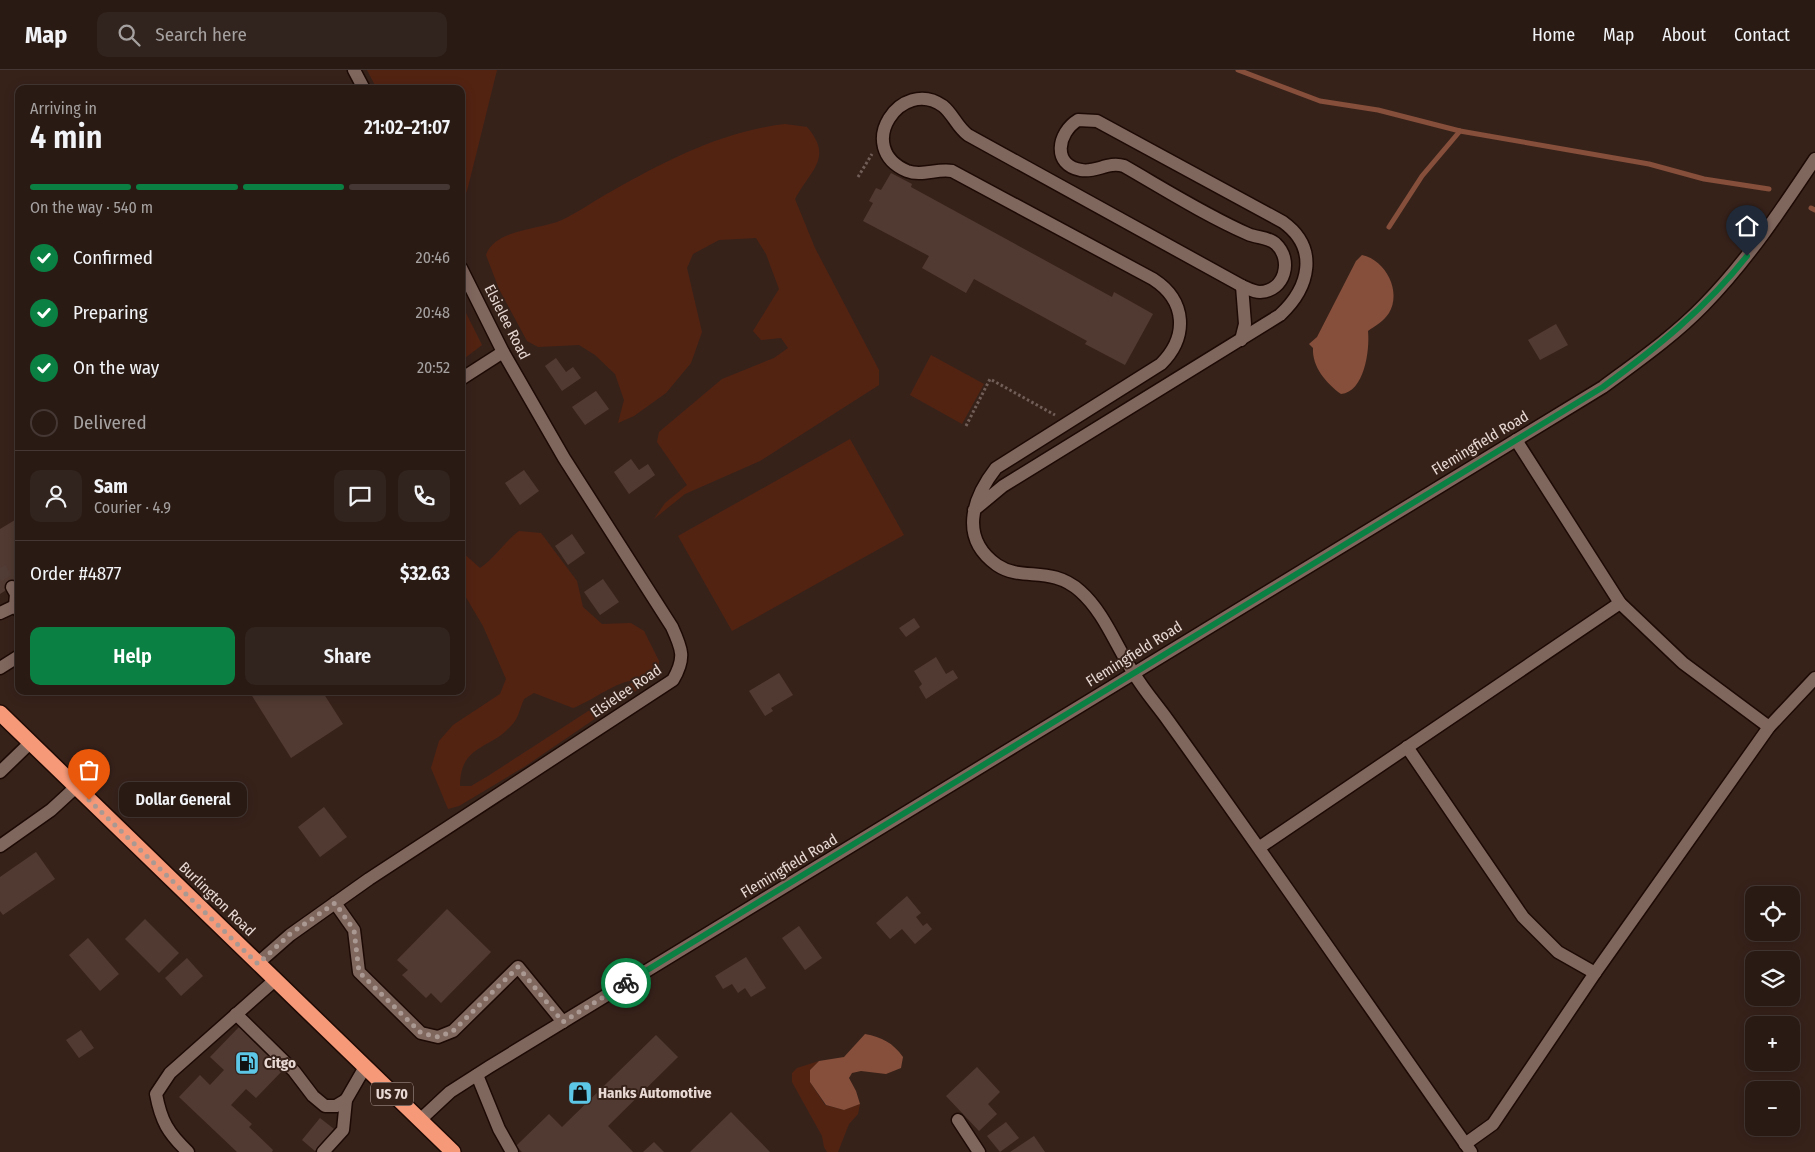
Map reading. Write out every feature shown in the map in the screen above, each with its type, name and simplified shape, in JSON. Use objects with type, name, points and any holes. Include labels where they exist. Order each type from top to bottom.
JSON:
[{"type":"highway","name":"Burlington Road","points":[[0,713],[453,1152]]},
{"type":"street","points":[[354,70],[362,85]]},
{"type":"street","points":[[974,510],[1003,486],[1280,315],[1301,288],[1306,276],[1306,255],[1298,235],[1283,222],[1097,121],[1078,120],[1064,131],[1060,148],[1067,162],[1075,168],[1082,170],[1111,164],[1124,166],[1248,234],[1274,242],[1285,258],[1286,270],[1276,286],[1258,292],[1242,286],[968,135],[943,106],[922,99],[900,106],[886,121],[883,142],[892,160],[908,171],[917,173],[945,169],[952,171],[1153,280],[1170,293],[1180,319],[1178,343],[1161,364],[996,468],[986,482],[974,510],[975,535],[985,553],[1005,569],[1050,575],[1078,589],[1096,610],[1134,673],[1260,847],[1468,1148],[1493,1124],[1595,973],[1769,727],[1815,678]]},
{"type":"street","name":"Flemingfield Road","points":[[420,1120],[450,1092],[477,1075],[1603,387],[1673,334],[1702,307],[1756,245],[1815,159]]},
{"type":"street","name":"Elsielee Road","points":[[258,964],[290,934],[335,903],[673,680],[682,663],[681,648],[672,627],[564,458],[502,352],[465,276]]},
{"type":"street","points":[[1241,340],[1245,324],[1242,286]]},
{"type":"street","points":[[465,376],[502,352]]},
{"type":"street","points":[[1516,440],[1620,603],[1682,663],[1769,727]]},
{"type":"street","points":[[12,587],[15,592]]},
{"type":"street","points":[[1260,847],[1620,603]]},
{"type":"street","points":[[0,613],[15,609]]},
{"type":"street","points":[[0,668],[15,659]]},
{"type":"street","points":[[0,772],[30,742]]},
{"type":"street","points":[[1407,747],[1523,917],[1558,952],[1595,973]]},
{"type":"street","points":[[0,846],[51,810],[76,787]]},
{"type":"street","points":[[335,903],[354,930],[359,972],[421,1033],[438,1037],[453,1031],[518,967],[563,1022]]},
{"type":"street","points":[[188,1152],[174,1138],[161,1117],[156,1094],[170,1073],[275,980]]},
{"type":"street","points":[[236,1014],[294,1071],[313,1096],[324,1106],[336,1106],[346,1100]]},
{"type":"street","points":[[323,1152],[343,1130],[346,1100],[365,1067]]},
{"type":"street","points":[[477,1075],[499,1128],[512,1152]]},
{"type":"street","points":[[958,1120],[979,1152]]},
{"type":"path","points":[[858,177],[869,158],[883,142]]},
{"type":"path","points":[[966,426],[990,379],[1055,415]]},
{"type":"shaded area","points":[[367,70],[497,70],[465,195],[465,85],[375,85]]},
{"type":"shaded area","points":[[785,124],[807,127],[819,147],[817,164],[795,199],[815,248],[879,370],[879,385],[760,461],[685,494],[654,519],[665,503],[687,485],[657,442],[659,432],[722,379],[774,358],[788,348],[781,338],[761,340],[753,331],[779,289],[766,254],[756,238],[719,240],[693,254],[687,268],[702,332],[691,363],[666,393],[634,416],[618,423],[624,400],[615,374],[595,355],[579,345],[538,347],[527,341],[499,289],[486,255],[491,246],[498,240],[508,235],[562,220],[674,158],[739,133]]},
{"type":"shaded area","points":[[1362,255],[1371,258],[1385,270],[1392,287],[1393,305],[1385,318],[1368,331],[1368,349],[1364,369],[1355,386],[1349,392],[1341,394],[1330,385],[1317,368],[1313,348],[1309,344],[1317,337],[1356,261]]},
{"type":"shaded area","points":[[465,311],[482,345],[465,358]]},
{"type":"shaded area","points":[[931,355],[984,384],[962,424],[910,395]]},
{"type":"shaded area","points":[[850,439],[904,535],[732,631],[678,536]]},
{"type":"shaded area","points":[[519,531],[541,533],[577,581],[583,607],[602,624],[631,623],[644,631],[659,661],[658,676],[524,767],[459,806],[448,809],[431,768],[439,741],[453,725],[500,694],[506,679],[483,626],[465,596],[465,555],[480,568]],"holes":[[[636,680],[471,786],[460,786],[461,772],[466,762],[479,748],[506,731],[515,721],[524,699],[534,693],[573,708],[613,687]]]},
{"type":"shaded area","points":[[865,1034],[877,1037],[891,1044],[903,1057],[901,1068],[886,1074],[861,1071],[852,1073],[849,1078],[860,1104],[844,1110],[826,1105],[810,1082],[810,1070],[819,1061],[844,1057]]},
{"type":"shaded area","points":[[819,1061],[810,1070],[810,1082],[825,1105],[844,1110],[860,1104],[858,1114],[849,1124],[838,1152],[827,1152],[822,1136],[792,1082],[792,1073],[797,1068]]},
{"type":"building","points":[[891,173],[912,184],[911,187],[1112,297],[1114,292],[1153,314],[1125,365],[1085,344],[1087,341],[974,279],[966,293],[922,268],[929,256],[863,221],[873,203],[869,201],[876,188],[881,190]]},
{"type":"building","points":[[1556,324],[1568,345],[1540,360],[1528,340]]},
{"type":"building","points":[[556,358],[566,372],[573,367],[581,378],[562,391],[545,366]]},
{"type":"building","points":[[596,391],[609,409],[585,425],[572,407]]},
{"type":"building","points":[[631,459],[639,470],[648,464],[655,475],[629,494],[614,472]]},
{"type":"building","points":[[524,470],[539,491],[520,505],[505,483]]},
{"type":"building","points":[[15,520],[15,585],[0,594],[0,529]]},
{"type":"building","points":[[572,534],[585,553],[568,565],[555,546]]},
{"type":"building","points":[[603,579],[619,602],[600,615],[584,592]]},
{"type":"building","points":[[914,618],[920,627],[906,637],[899,628]]},
{"type":"building","points":[[936,657],[946,674],[953,670],[958,678],[926,699],[919,687],[922,684],[914,671]]},
{"type":"building","points":[[779,673],[793,695],[771,708],[773,711],[765,716],[749,691]]},
{"type":"building","points":[[252,695],[325,695],[343,724],[291,758]]},
{"type":"building","points":[[324,807],[347,837],[320,857],[298,827]]},
{"type":"building","points":[[36,852],[55,879],[3,915],[0,911],[0,877]]},
{"type":"building","points":[[907,896],[921,913],[916,917],[923,926],[927,923],[932,929],[915,944],[902,929],[890,939],[876,923]]},
{"type":"building","points":[[447,909],[491,952],[441,1003],[431,993],[426,998],[402,975],[408,970],[397,960]]},
{"type":"building","points":[[145,919],[179,953],[159,973],[125,939]]},
{"type":"building","points":[[799,926],[822,958],[805,970],[782,938]]},
{"type":"building","points":[[88,938],[119,974],[100,991],[69,955]]},
{"type":"building","points":[[746,957],[766,988],[751,997],[745,988],[738,993],[732,984],[723,989],[715,976]]},
{"type":"building","points":[[187,958],[203,976],[181,996],[165,978]]},
{"type":"building","points":[[240,1026],[284,1069],[256,1098],[246,1089],[231,1105],[252,1124],[249,1127],[273,1150],[272,1152],[237,1152],[179,1097],[200,1075],[210,1085],[224,1070],[210,1057]]},
{"type":"building","points":[[81,1030],[94,1048],[79,1058],[66,1040]]},
{"type":"building","points":[[656,1035],[678,1057],[608,1126],[633,1152],[522,1152],[516,1146],[549,1114],[562,1127]]},
{"type":"building","points":[[977,1067],[1000,1092],[988,1104],[997,1114],[979,1131],[946,1096]]},
{"type":"building","points":[[731,1112],[770,1152],[690,1152]]},
{"type":"building","points":[[320,1118],[334,1129],[315,1151],[302,1140]]},
{"type":"building","points":[[1006,1122],[1019,1138],[1000,1152],[987,1136]]},
{"type":"building","points":[[1034,1136],[1045,1152],[1010,1152]]},
{"type":"building","points":[[654,1142],[664,1152],[643,1152]]},
{"type":"waterway","points":[[1238,70],[1320,101],[1378,110],[1460,131],[1649,164],[1704,179],[1769,189]]},
{"type":"waterway","points":[[1389,227],[1422,176],[1460,131]]},
{"type":"waterway","points":[[1811,208],[1815,210]]},
{"type":"tunnel","points":[[0,568],[12,587]]},
{"type":"way so far","points":[[89,800],[258,964],[290,934],[335,903],[354,930],[358,950],[359,972],[421,1033],[438,1037],[453,1031],[518,967],[563,1022],[626,983]]},
{"type":"place","name":"Dollar General","points":[[89,800]]},
{"type":"place","name":"Citgo","points":[[247,1063]]},
{"type":"place","name":"Hanks Automotive","points":[[580,1093]]},
{"type":"route","points":[[626,983],[962,780],[1603,387],[1673,334],[1702,307],[1747,256]]}]
